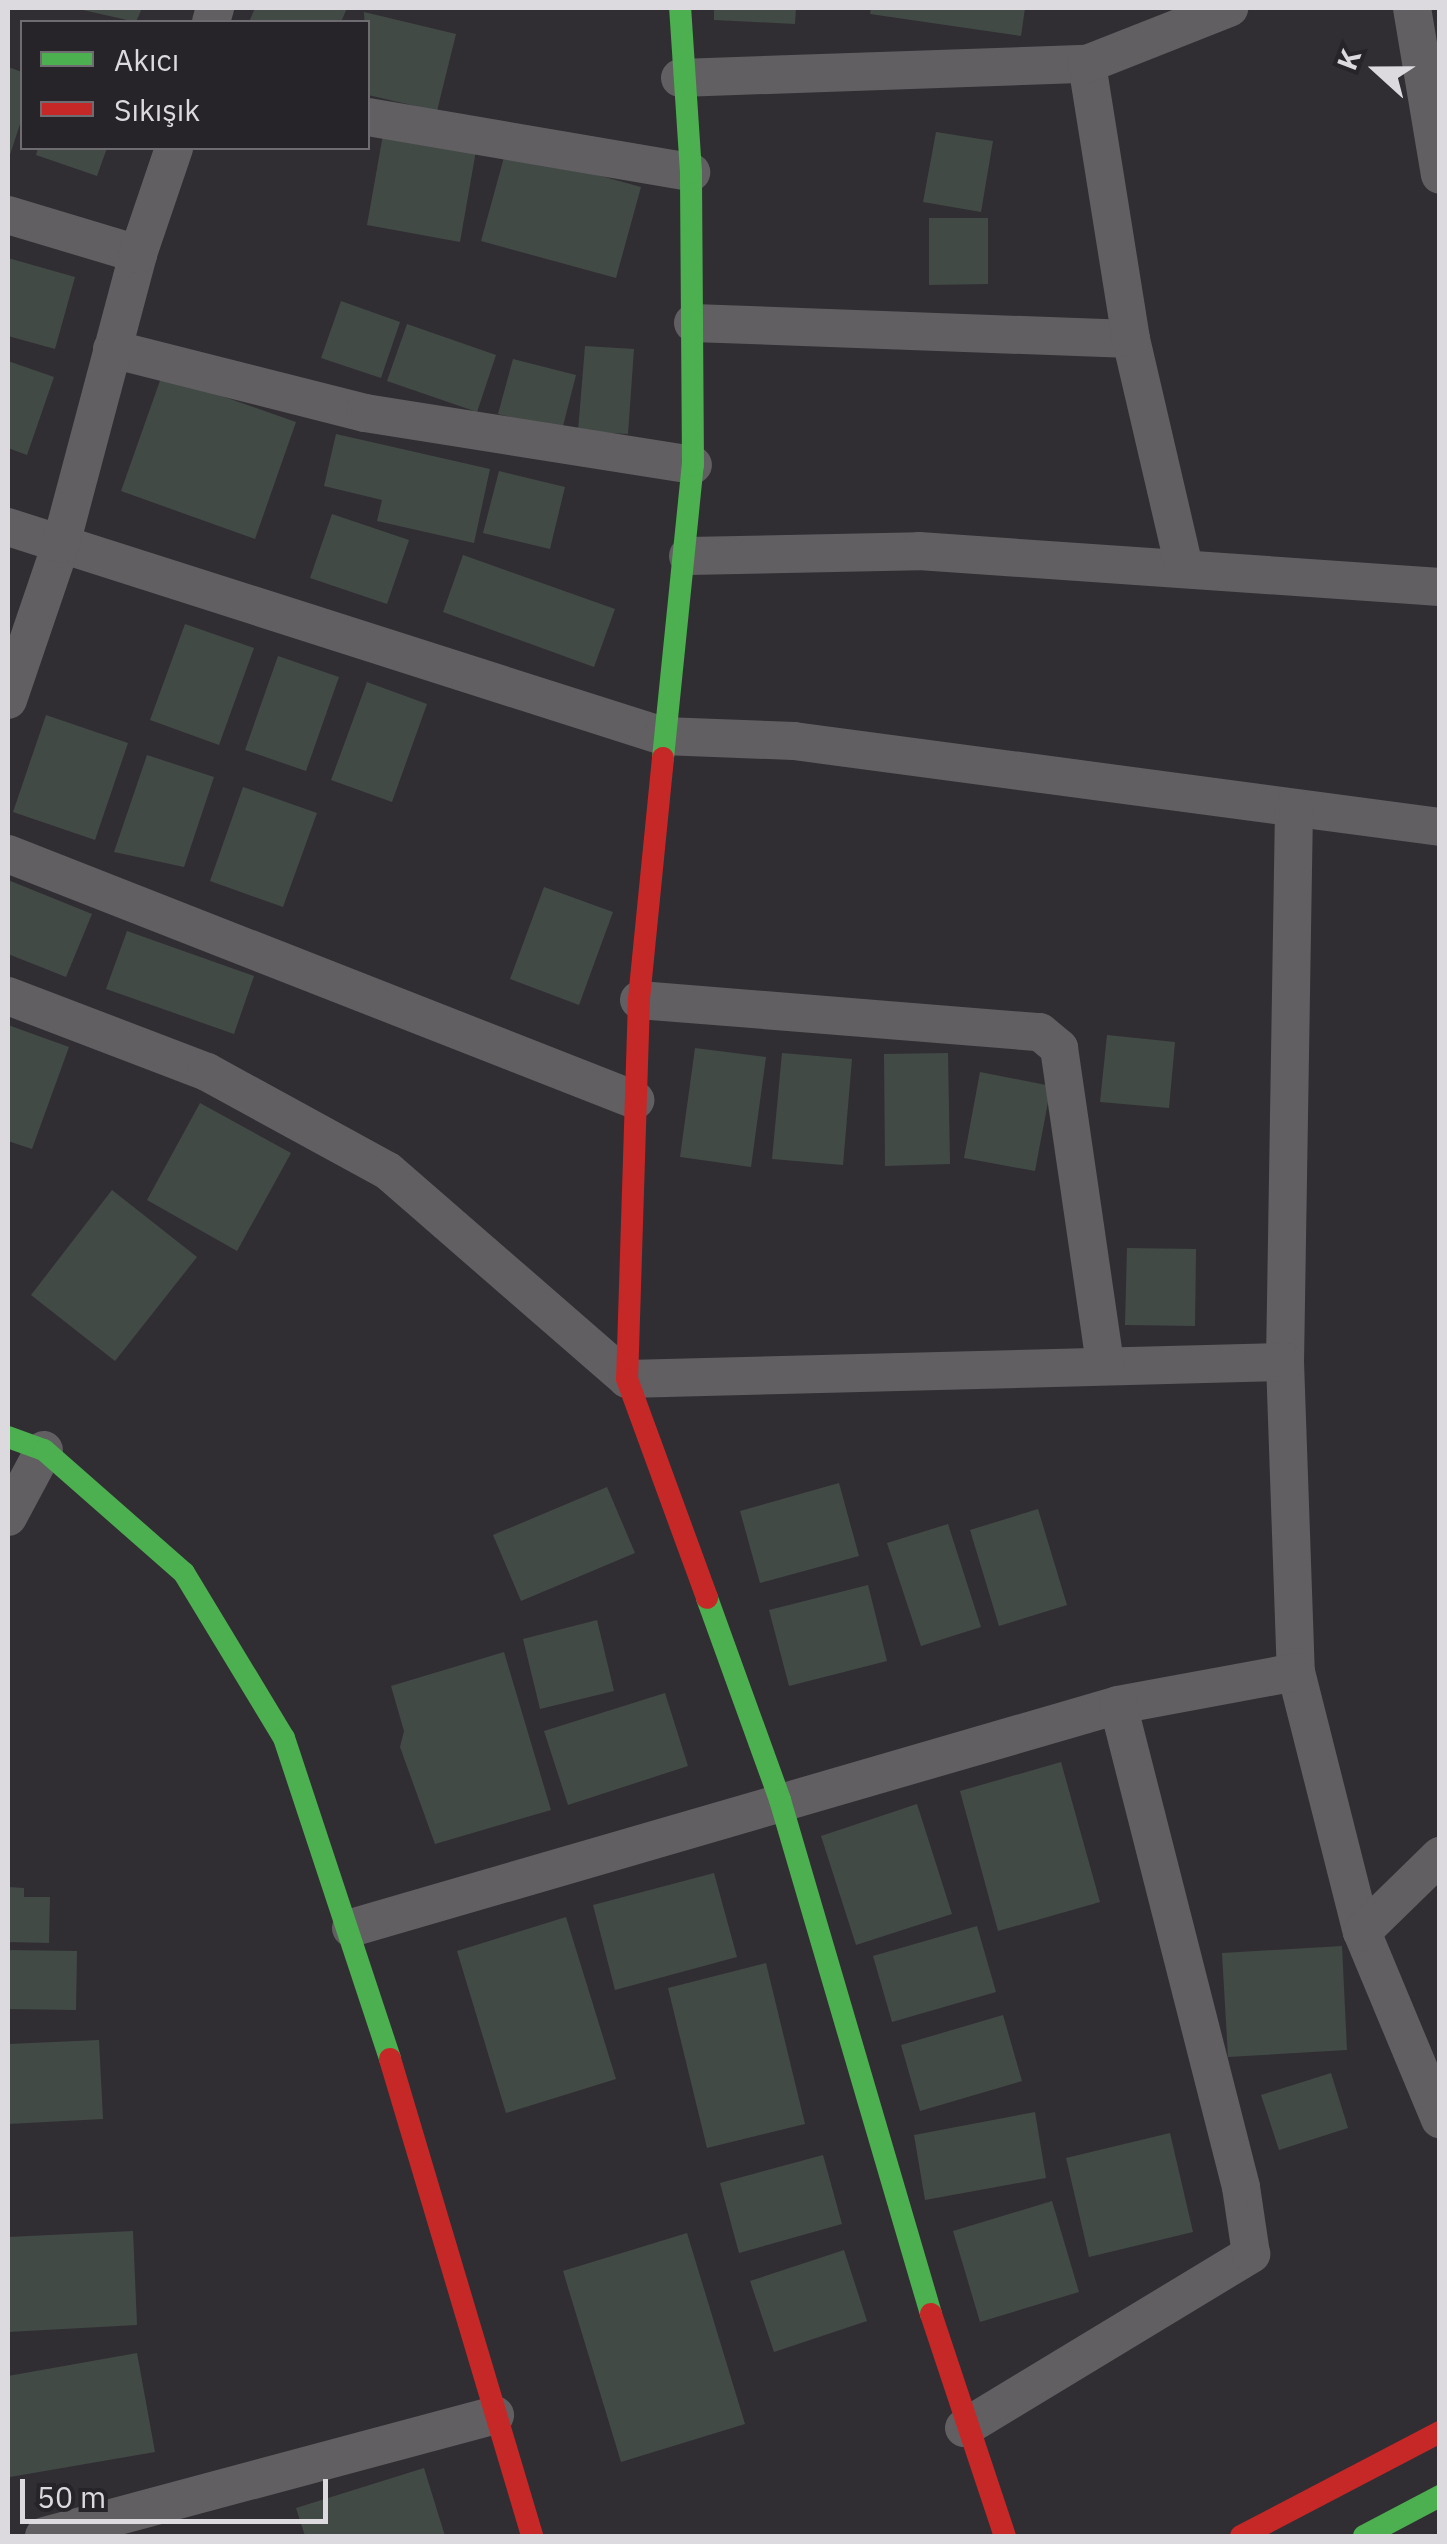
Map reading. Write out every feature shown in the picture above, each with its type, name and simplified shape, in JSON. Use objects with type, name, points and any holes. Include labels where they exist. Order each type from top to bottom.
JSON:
[{"type":"street","points":[[680,8],[680,78],[691,172],[693,465],[688,556],[663,736],[639,1000],[627,1379],[780,1800],[964,2428],[1005,2536]]},
{"type":"street","points":[[680,78],[1087,64],[1229,8]]},
{"type":"street","points":[[1412,8],[1440,175]]},
{"type":"street","points":[[1087,64],[1130,338],[1184,568]]},
{"type":"street","points":[[370,116],[691,172]]},
{"type":"street","points":[[8,700],[61,544],[138,254],[173,150]]},
{"type":"street","points":[[8,215],[138,254]]},
{"type":"street","points":[[693,324],[1130,338]]},
{"type":"street","points":[[112,349],[365,413],[693,465]]},
{"type":"street","points":[[8,527],[663,736],[794,741],[1440,827]]},
{"type":"street","points":[[688,556],[919,551],[1440,587]]},
{"type":"street","points":[[1294,808],[1285,1362],[1296,1672],[1362,1932],[1440,2119]]},
{"type":"street","points":[[8,854],[635,1100]]},
{"type":"street","points":[[8,996],[208,1072],[388,1171],[627,1379],[1105,1362],[1285,1362]]},
{"type":"street","points":[[639,1000],[1040,1032],[1059,1048],[1105,1362]]},
{"type":"street","points":[[8,1437],[44,1450],[184,1574],[284,1738],[351,1928],[526,2529]]},
{"type":"street","points":[[8,1517],[44,1450]]},
{"type":"street","points":[[351,1928],[1118,1704],[1296,1672]]},
{"type":"street","points":[[964,2428],[1251,2254],[1242,2186],[1118,1704]]},
{"type":"street","points":[[1362,1932],[1440,1856]]},
{"type":"street","points":[[44,2536],[495,2415]]},
{"type":"street","points":[[1241,2536],[1440,2432]]},
{"type":"street","points":[[1364,2536],[1440,2496]]},
{"type":"building","points":[[74,8],[142,8],[137,20]]},
{"type":"building","points":[[255,8],[347,8],[342,20],[250,20]]},
{"type":"building","points":[[714,8],[796,8],[795,24],[714,20]]},
{"type":"building","points":[[871,8],[1025,8],[1021,36],[870,14]]},
{"type":"building","points":[[364,12],[456,34],[437,111],[370,95],[370,20],[364,20]]},
{"type":"building","points":[[8,67],[20,71],[20,124],[8,161]]},
{"type":"building","points":[[384,129],[477,145],[460,242],[367,225]]},
{"type":"building","points":[[936,132],[993,141],[981,212],[923,202]]},
{"type":"building","points":[[37,150],[106,150],[97,176],[36,155]]},
{"type":"building","points":[[506,150],[641,187],[616,278],[481,241]]},
{"type":"building","points":[[929,218],[988,218],[988,284],[929,285]]},
{"type":"building","points":[[8,258],[75,277],[55,349],[8,336]]},
{"type":"building","points":[[341,301],[400,322],[381,378],[321,358]]},
{"type":"building","points":[[407,324],[496,355],[477,412],[387,381]]},
{"type":"building","points":[[585,346],[634,349],[628,434],[578,431]]},
{"type":"building","points":[[513,359],[576,375],[562,430],[498,414]]},
{"type":"building","points":[[8,361],[54,377],[27,455],[8,448]]},
{"type":"building","points":[[162,375],[296,422],[255,539],[121,491]]},
{"type":"building","points":[[336,434],[490,469],[474,543],[377,521],[382,500],[324,486]]},
{"type":"building","points":[[499,471],[565,487],[550,549],[483,533]]},
{"type":"building","points":[[332,514],[409,540],[387,604],[310,578]]},
{"type":"building","points":[[463,555],[615,609],[594,667],[443,612]]},
{"type":"building","points":[[185,624],[254,648],[219,745],[150,720]]},
{"type":"building","points":[[278,656],[339,677],[306,771],[245,750]]},
{"type":"building","points":[[367,682],[427,704],[392,802],[331,780]]},
{"type":"building","points":[[46,715],[128,743],[95,840],[13,812]]},
{"type":"building","points":[[147,755],[214,777],[184,867],[114,852]]},
{"type":"building","points":[[243,787],[317,813],[283,907],[210,881]]},
{"type":"building","points":[[8,880],[92,914],[66,977],[8,954]]},
{"type":"building","points":[[544,887],[613,912],[579,1005],[510,979]]},
{"type":"building","points":[[127,931],[254,976],[234,1034],[106,989]]},
{"type":"building","points":[[8,1025],[69,1047],[32,1149],[8,1141]]},
{"type":"building","points":[[1107,1035],[1175,1042],[1169,1108],[1100,1102]]},
{"type":"building","points":[[695,1048],[766,1057],[751,1167],[680,1157]]},
{"type":"building","points":[[782,1053],[852,1059],[843,1165],[772,1159]]},
{"type":"building","points":[[948,1053],[950,1164],[885,1166],[884,1054]]},
{"type":"building","points":[[980,1072],[1051,1086],[1035,1171],[964,1158]]},
{"type":"building","points":[[200,1103],[291,1153],[237,1251],[147,1200]]},
{"type":"building","points":[[112,1190],[197,1257],[115,1361],[31,1295]]},
{"type":"building","points":[[1127,1248],[1196,1249],[1195,1326],[1125,1325]]},
{"type":"building","points":[[839,1483],[859,1556],[760,1583],[740,1511]]},
{"type":"building","points":[[607,1487],[635,1553],[521,1601],[493,1535]]},
{"type":"building","points":[[1038,1509],[1067,1605],[999,1626],[970,1530]]},
{"type":"building","points":[[948,1524],[981,1627],[921,1646],[887,1543]]},
{"type":"building","points":[[868,1585],[887,1661],[789,1686],[769,1610]]},
{"type":"building","points":[[597,1620],[614,1691],[540,1709],[523,1639]]},
{"type":"building","points":[[504,1652],[551,1810],[435,1844],[400,1747],[404,1731],[391,1686]]},
{"type":"building","points":[[665,1693],[688,1766],[568,1805],[544,1731]]},
{"type":"building","points":[[1061,1762],[1100,1902],[998,1931],[960,1791]]},
{"type":"building","points":[[917,1804],[952,1914],[856,1945],[821,1836]]},
{"type":"building","points":[[714,1873],[737,1957],[615,1990],[593,1905]]},
{"type":"building","points":[[8,1887],[24,1888],[24,1897],[50,1897],[49,1943],[8,1942]]},
{"type":"building","points":[[566,1917],[616,2079],[506,2113],[457,1951]]},
{"type":"building","points":[[977,1926],[996,1992],[892,2022],[873,1956]]},
{"type":"building","points":[[1342,1946],[1347,2050],[1228,2057],[1222,1953]]},
{"type":"building","points":[[8,1950],[77,1951],[76,2010],[8,2009]]},
{"type":"building","points":[[766,1963],[805,2124],[707,2148],[668,1988]]},
{"type":"building","points":[[1003,2015],[1022,2081],[920,2111],[901,2045]]},
{"type":"building","points":[[99,2040],[103,2119],[8,2124],[8,2044]]},
{"type":"building","points":[[1331,2073],[1348,2128],[1279,2150],[1261,2095]]},
{"type":"building","points":[[1035,2112],[1046,2178],[925,2200],[914,2135]]},
{"type":"building","points":[[1170,2133],[1193,2232],[1089,2257],[1066,2158]]},
{"type":"building","points":[[823,2155],[842,2224],[739,2253],[720,2183]]},
{"type":"building","points":[[1052,2201],[1079,2292],[980,2322],[953,2231]]},
{"type":"building","points":[[133,2231],[137,2325],[8,2332],[8,2237]]},
{"type":"building","points":[[687,2233],[745,2424],[621,2462],[563,2271]]},
{"type":"building","points":[[844,2250],[867,2321],[774,2352],[750,2281]]},
{"type":"building","points":[[137,2353],[155,2452],[10,2477],[8,2376]]},
{"type":"building","points":[[424,2468],[445,2536],[305,2536],[296,2508]]},
{"type":"traffic: fast","points":[[663,758],[693,465],[691,172],[680,8]]},
{"type":"traffic: fast","points":[[8,1437],[44,1450],[184,1573],[284,1738],[390,2059]]},
{"type":"traffic: fast","points":[[707,1598],[780,1800],[931,2314]]},
{"type":"traffic: fast","points":[[1364,2536],[1440,2496]]},
{"type":"traffic: jam","points":[[663,758],[639,1000],[627,1379],[707,1598]]},
{"type":"traffic: jam","points":[[390,2059],[532,2536]]},
{"type":"traffic: jam","points":[[931,2314],[1005,2536]]},
{"type":"traffic: jam","points":[[1241,2536],[1440,2432]]}]
